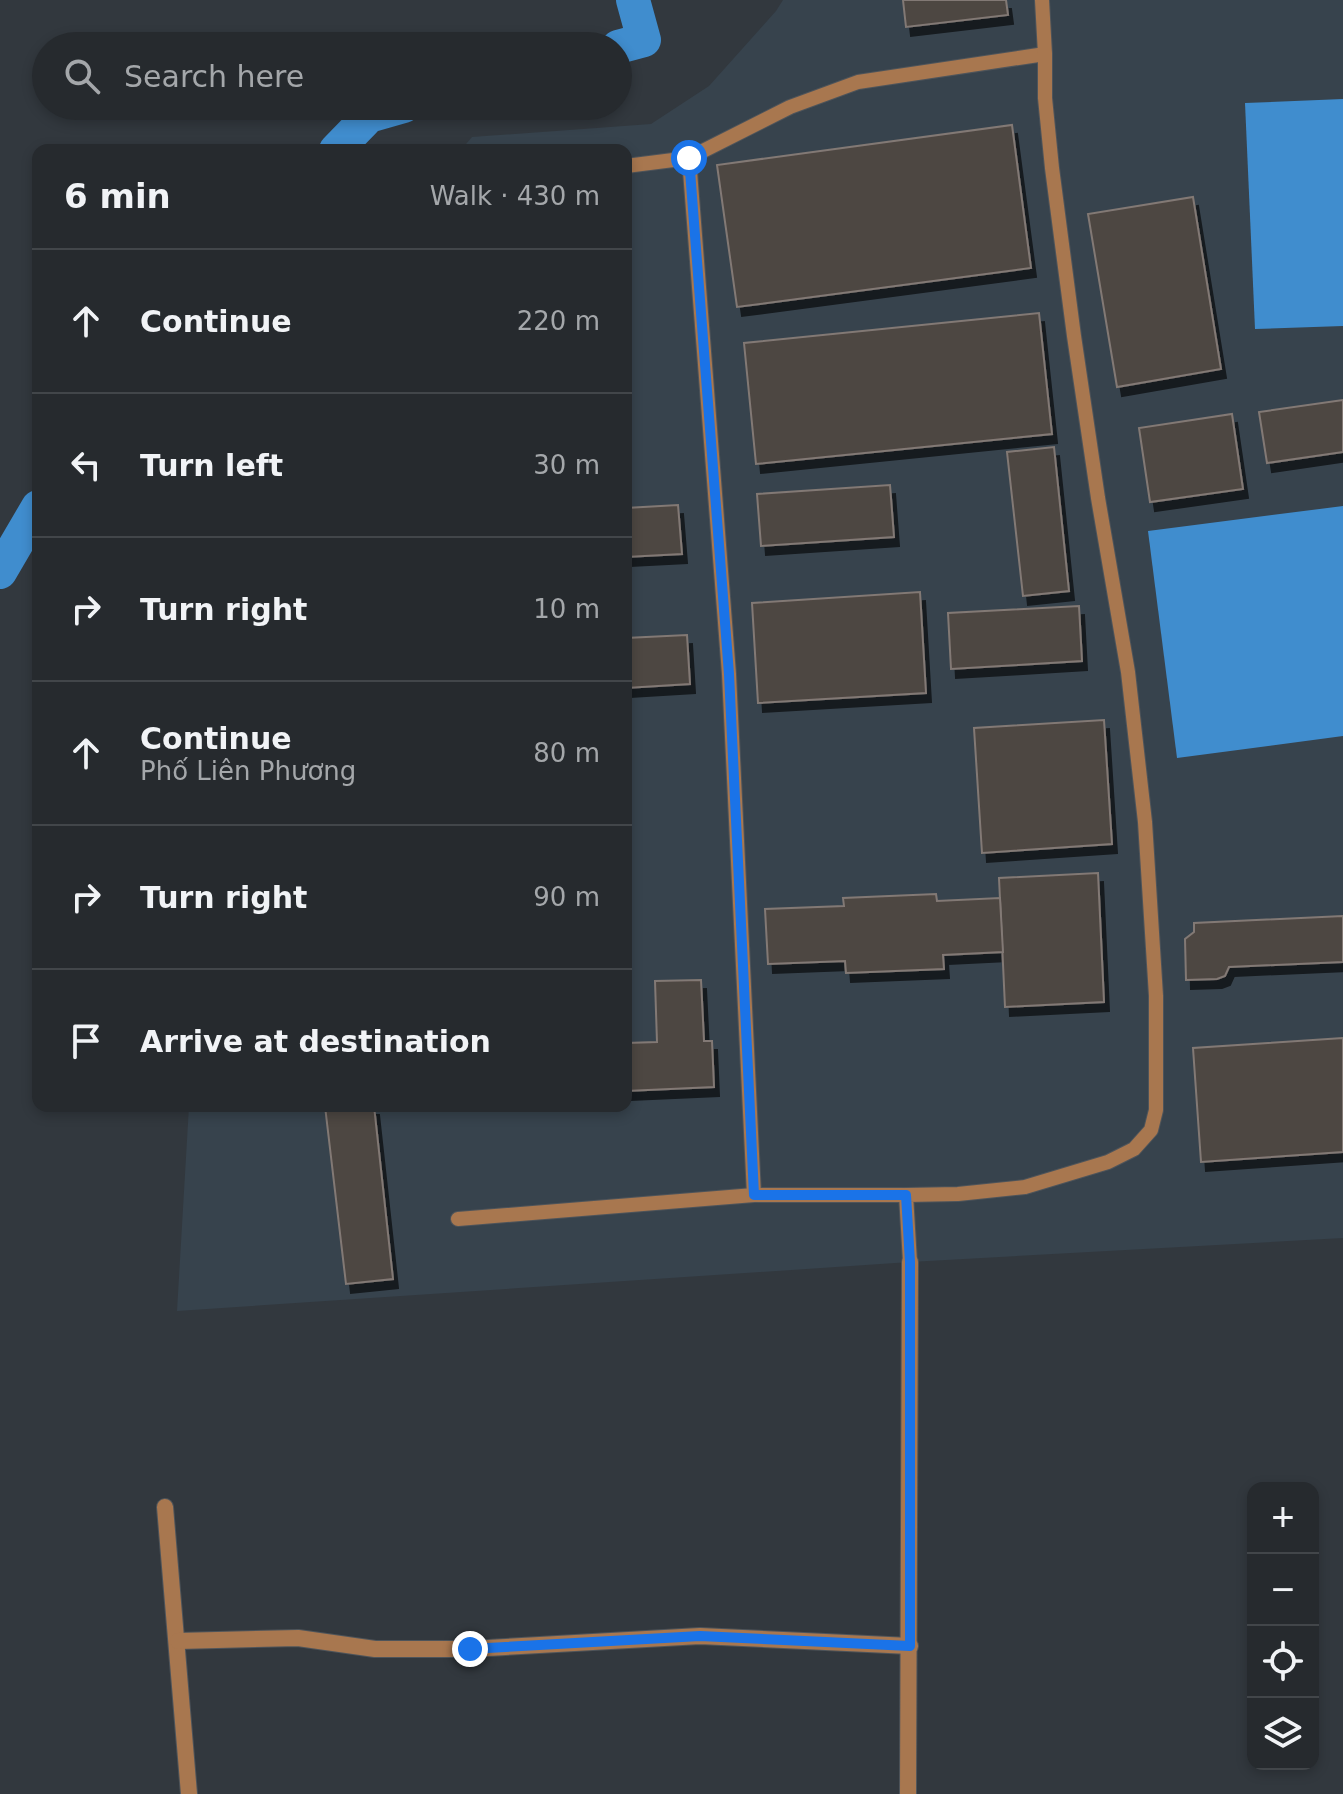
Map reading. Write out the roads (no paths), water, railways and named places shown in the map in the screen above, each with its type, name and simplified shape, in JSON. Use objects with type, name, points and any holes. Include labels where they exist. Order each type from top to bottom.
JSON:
[{"type":"street","points":[[908,1794],[910,1262]]},
{"type":"street","points":[[165,1507],[189,1794]]},
{"type":"street","points":[[178,1641],[298,1638],[375,1649],[470,1649],[700,1636],[910,1646]]},
{"type":"lane","points":[[458,1219],[754,1195],[958,1194],[1025,1187],[1108,1162],[1134,1149],[1151,1130],[1156,1110],[1156,996],[1145,822],[1128,672],[1070,306],[1045,98],[1042,0]]},
{"type":"lane","points":[[632,165],[689,158],[790,107],[858,82],[1045,54]]},
{"type":"lane","points":[[689,158],[729,674],[754,1195]]},
{"type":"lane","points":[[906,1195],[910,1262]]},
{"type":"water","points":[[1343,99],[1343,326],[1255,329],[1245,103]]},
{"type":"water","points":[[1343,506],[1343,736],[1177,758],[1148,531]]},
{"type":"waterway","points":[[632,43],[644,40],[633,0]]},
{"type":"waterway","points":[[342,144],[365,120]]},
{"type":"waterway","points":[[0,572],[32,517]]}]
